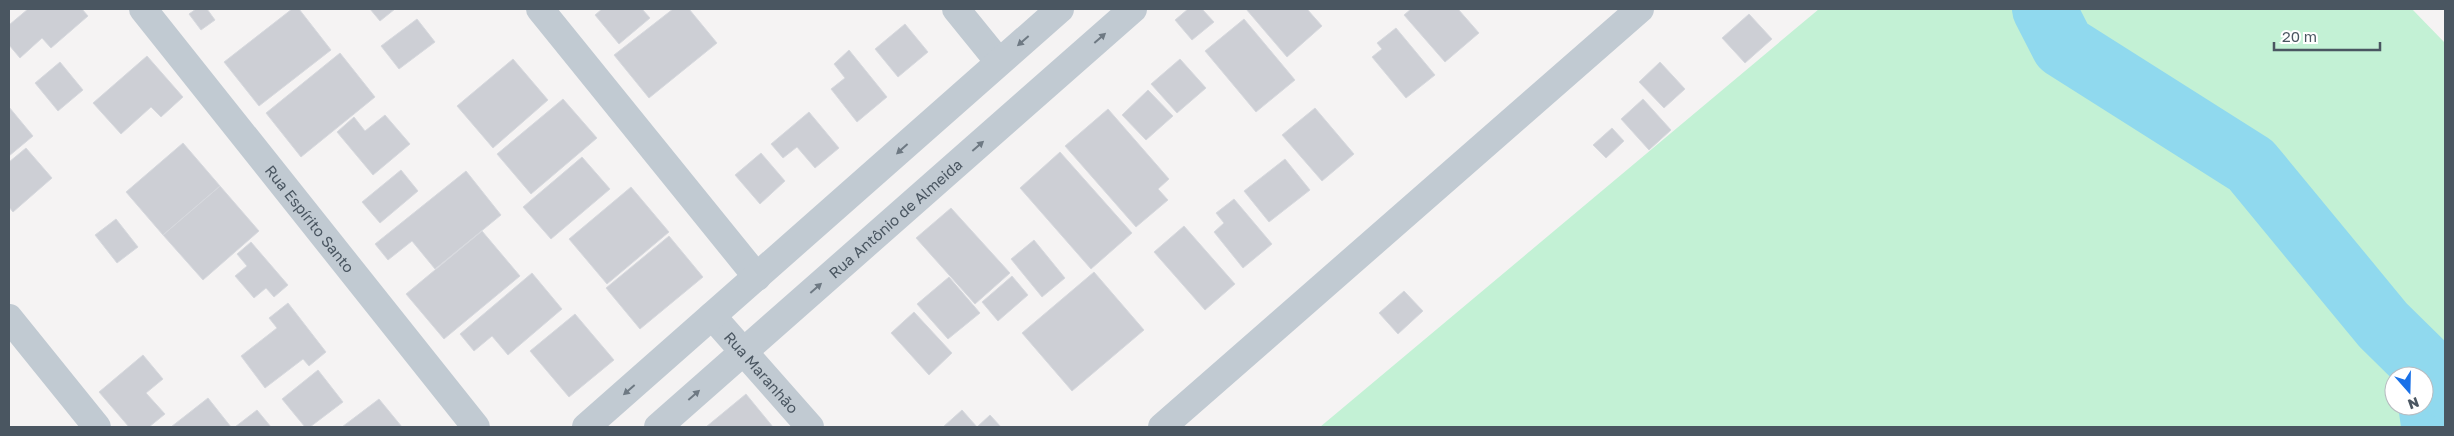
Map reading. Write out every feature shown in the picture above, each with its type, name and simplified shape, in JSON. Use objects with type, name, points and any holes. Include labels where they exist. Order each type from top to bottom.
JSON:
[{"type":"street","name":"Rua Espírito Santo","points":[[143,9],[476,427]]},
{"type":"street","points":[[540,9],[757,277]]},
{"type":"street","points":[[956,9],[999,62]]},
{"type":"street","points":[[586,427],[1060,9]]},
{"type":"street","name":"Rua Antônio de Almeida","points":[[658,427],[1133,9]]},
{"type":"street","points":[[1162,427],[1640,9]]},
{"type":"street","name":"Rua Maranhão","points":[[712,316],[810,427]]},
{"type":"street","points":[[9,318],[98,427]]},
{"type":"green space","points":[[1819,9],[2412,9],[2445,43],[2445,427],[1320,427]]},
{"type":"water","points":[[2383,325],[2410,327],[2445,351],[2445,427],[2401,427],[2399,416],[2434,416],[2434,366],[2399,366],[2400,349]]},
{"type":"building","points":[[28,9],[82,9],[88,16],[51,48],[42,38],[20,58],[9,45],[9,25]]},
{"type":"building","points":[[196,9],[207,9],[215,20],[201,30],[189,14]]},
{"type":"building","points":[[292,9],[299,9],[331,50],[259,106],[224,62]]},
{"type":"building","points":[[370,9],[395,9],[380,21]]},
{"type":"building","points":[[602,9],[642,9],[650,18],[619,44],[595,15]]},
{"type":"building","points":[[673,9],[689,9],[717,43],[649,98],[614,55]]},
{"type":"building","points":[[1188,9],[1202,9],[1214,22],[1192,40],[1175,20]]},
{"type":"building","points":[[1246,9],[1307,9],[1322,26],[1287,57]]},
{"type":"building","points":[[1411,9],[1458,9],[1479,33],[1445,62],[1404,15]]},
{"type":"building","points":[[1749,14],[1772,39],[1745,63],[1722,38]]},
{"type":"building","points":[[417,19],[435,42],[399,69],[381,46]]},
{"type":"building","points":[[1244,19],[1295,80],[1256,112],[1205,51]]},
{"type":"building","points":[[905,24],[928,52],[898,77],[875,49]]},
{"type":"building","points":[[1396,28],[1435,75],[1406,98],[1372,57],[1382,49],[1377,43]]},
{"type":"building","points":[[849,50],[887,97],[857,122],[831,89],[845,78],[834,64]]},
{"type":"building","points":[[340,53],[375,97],[301,157],[266,113]]},
{"type":"building","points":[[147,56],[183,97],[161,117],[151,107],[121,134],[93,103]]},
{"type":"building","points":[[513,59],[548,100],[493,148],[457,106]]},
{"type":"building","points":[[1180,59],[1206,88],[1177,113],[1151,84]]},
{"type":"building","points":[[60,62],[83,90],[58,111],[35,83]]},
{"type":"building","points":[[1660,62],[1685,89],[1664,108],[1639,82]]},
{"type":"building","points":[[1148,90],[1173,116],[1146,140],[1122,115]]},
{"type":"building","points":[[563,99],[597,138],[531,194],[497,154]]},
{"type":"building","points":[[1643,99],[1671,130],[1649,150],[1621,119]]},
{"type":"building","points":[[9,107],[33,136],[9,156]]},
{"type":"building","points":[[1315,108],[1354,154],[1322,181],[1282,135]]},
{"type":"building","points":[[1108,109],[1169,179],[1158,189],[1168,200],[1136,227],[1065,146]]},
{"type":"building","points":[[809,112],[839,148],[815,168],[797,147],[783,158],[771,144]]},
{"type":"building","points":[[385,115],[410,144],[373,175],[337,132],[354,117],[365,131]]},
{"type":"building","points":[[1612,128],[1624,141],[1606,158],[1593,145]]},
{"type":"building","points":[[183,143],[220,186],[163,235],[126,192]]},
{"type":"building","points":[[26,148],[52,178],[13,212],[9,207],[9,162]]},
{"type":"building","points":[[1060,152],[1132,233],[1091,269],[1020,188]]},
{"type":"building","points":[[761,153],[785,181],[760,204],[735,175]]},
{"type":"building","points":[[582,157],[610,189],[551,239],[523,207]]},
{"type":"building","points":[[1285,159],[1310,190],[1269,222],[1244,191]]},
{"type":"building","points":[[401,170],[418,191],[380,223],[362,202]]},
{"type":"building","points":[[466,171],[501,215],[435,269],[412,241],[388,260],[375,244]]},
{"type":"building","points":[[220,186],[259,231],[203,280],[163,235]]},
{"type":"building","points":[[631,187],[669,232],[607,284],[569,239]]},
{"type":"building","points":[[1234,199],[1272,244],[1243,268],[1214,232],[1224,223],[1216,213]]},
{"type":"building","points":[[951,208],[1010,273],[975,304],[916,238]]},
{"type":"building","points":[[116,219],[138,247],[117,263],[95,235]]},
{"type":"building","points":[[1184,226],[1235,284],[1205,310],[1154,252]]},
{"type":"building","points":[[482,231],[520,276],[444,339],[406,294]]},
{"type":"building","points":[[669,236],[703,277],[640,329],[606,288]]},
{"type":"building","points":[[1034,240],[1065,278],[1042,297],[1011,259]]},
{"type":"building","points":[[251,242],[288,285],[274,297],[266,288],[254,298],[235,276],[247,266],[237,254]]},
{"type":"building","points":[[1094,272],[1144,330],[1072,391],[1022,333]]},
{"type":"building","points":[[532,273],[562,309],[508,355],[492,336],[474,351],[460,334]]},
{"type":"building","points":[[1012,276],[1028,295],[998,321],[982,302]]},
{"type":"building","points":[[949,277],[980,313],[948,339],[917,304]]},
{"type":"building","points":[[1404,291],[1423,311],[1398,334],[1379,313]]},
{"type":"building","points":[[288,303],[326,352],[309,366],[303,359],[265,388],[241,356],[277,328],[269,318]]},
{"type":"building","points":[[914,312],[952,353],[929,375],[891,333]]},
{"type":"building","points":[[575,314],[614,360],[569,397],[530,351]]},
{"type":"building","points":[[143,355],[163,379],[146,393],[165,414],[149,427],[129,427],[99,392]]},
{"type":"building","points":[[318,370],[343,402],[310,427],[305,427],[282,399]]},
{"type":"building","points":[[746,394],[773,427],[706,427]]},
{"type":"building","points":[[208,398],[231,427],[171,427]]},
{"type":"building","points":[[379,399],[402,427],[342,427]]},
{"type":"building","points":[[257,410],[271,427],[235,427]]},
{"type":"building","points":[[962,410],[977,427],[943,427]]},
{"type":"building","points":[[990,415],[1001,427],[977,427]]},
{"type":"waterway","points":[[2044,9],[2063,46],[2251,165],[2383,325],[2445,386]]}]
